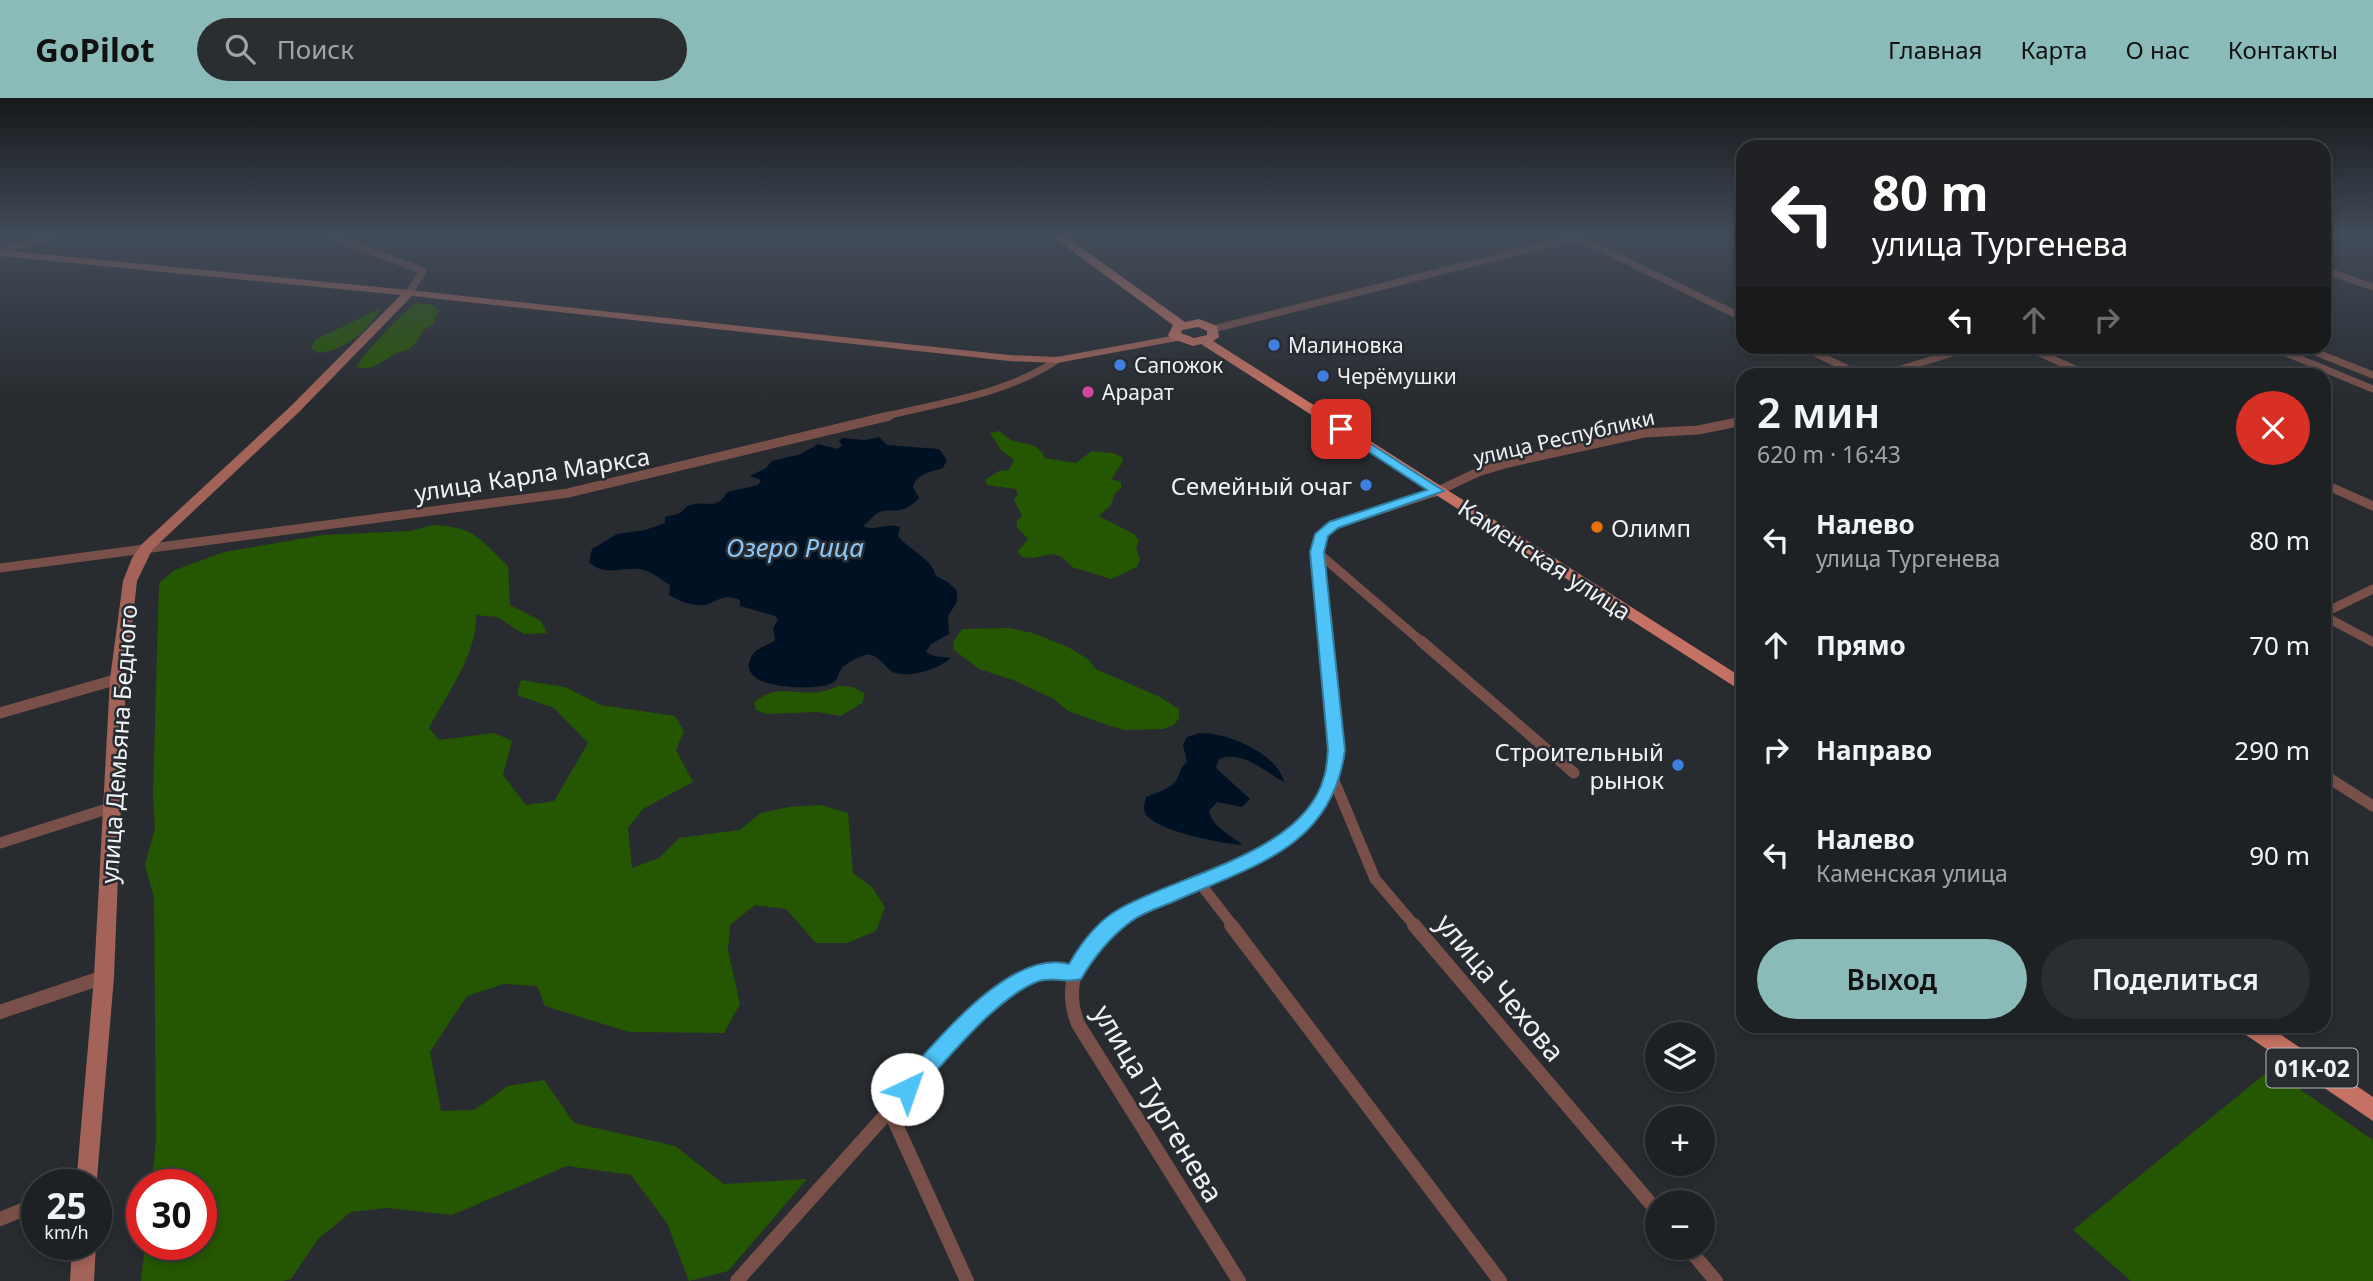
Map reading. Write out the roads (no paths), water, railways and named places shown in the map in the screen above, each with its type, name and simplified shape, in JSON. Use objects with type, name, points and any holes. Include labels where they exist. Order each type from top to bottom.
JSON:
[{"type":"main road","points":[[391,291],[995,357],[1057,360],[1177,338],[1193,342],[1209,335],[1199,323],[1181,325],[1173,332],[1177,338]]},
{"type":"main road","points":[[1134,291],[1181,325]]},
{"type":"main road","name":"улица Демьяна Бедного","points":[[87,1169],[104,977],[118,679],[130,580],[147,547],[295,409],[409,293]]},
{"type":"main road","name":"Каменская улица","points":[[1209,335],[1438,491],[1736,682]]},
{"type":"main road","name":"01К-02","points":[[2261,1033],[2373,1110]]},
{"type":"main road","points":[[82,1281],[83,1260]]},
{"type":"street","points":[[1209,335],[1374,291]]},
{"type":"street","points":[[1688,291],[1736,315]]},
{"type":"street","points":[[1817,354],[1846,368]]},
{"type":"street","points":[[1904,368],[1949,354]]},
{"type":"street","points":[[2042,354],[2072,368]]},
{"type":"street","points":[[2288,354],[2322,368]]},
{"type":"street","points":[[2320,354],[2373,375]]},
{"type":"street","name":"улица Карла Маркса","points":[[0,568],[568,493],[658,474],[966,396],[1035,375],[1057,360]]},
{"type":"street","points":[[2331,372],[2373,389]]},
{"type":"street","name":"улица Республики","points":[[1317,552],[1321,534],[1334,525],[1438,491],[1478,472],[1644,433],[1698,430],[1736,422]]},
{"type":"street","points":[[2331,487],[2373,506]]},
{"type":"street","points":[[1317,552],[1574,773]]},
{"type":"street","points":[[1317,552],[1337,750],[1333,778]]},
{"type":"street","points":[[2331,610],[2373,589]]},
{"type":"street","points":[[2331,618],[2373,642]]},
{"type":"street","points":[[0,713],[118,679]]},
{"type":"street","name":"улица Тургенева","points":[[1239,1281],[1077,1024],[1070,999],[1074,974],[1089,947],[1124,915],[1272,849],[1296,831],[1318,807],[1333,778]]},
{"type":"street","name":"улица Чехова","points":[[1333,778],[1375,879],[1645,1197]]},
{"type":"street","points":[[2331,779],[2373,806]]},
{"type":"street","points":[[0,843],[113,807]]},
{"type":"street","points":[[1199,882],[1500,1281]]},
{"type":"street","points":[[737,1281],[962,1028],[993,999],[1017,982],[1038,972],[1060,970],[1074,974]]},
{"type":"street","points":[[0,1012],[104,977]]},
{"type":"street","points":[[889,1109],[967,1281]]},
{"type":"street","points":[[0,1219],[21,1210]]},
{"type":"street","points":[[1698,1260],[1716,1281]]},
{"type":"water","name":"Озеро Рица","points":[[879,437],[887,445],[939,449],[947,460],[943,468],[917,479],[913,487],[919,498],[912,504],[901,510],[876,514],[863,526],[900,527],[898,536],[930,564],[936,576],[957,591],[957,602],[948,616],[949,634],[931,644],[926,652],[951,658],[939,666],[913,674],[897,673],[876,657],[865,655],[846,664],[830,684],[792,687],[762,681],[753,675],[749,666],[755,652],[775,640],[773,629],[778,619],[775,616],[740,606],[740,600],[731,597],[704,605],[677,600],[669,595],[670,585],[647,571],[607,570],[595,567],[589,562],[592,549],[617,534],[645,530],[665,523],[665,517],[679,513],[689,506],[715,503],[727,492],[758,485],[761,480],[750,476],[766,468],[772,461],[801,454],[818,444],[838,449],[842,445],[839,441],[842,438],[865,440]]},
{"type":"water","points":[[1199,733],[1223,736],[1249,746],[1272,762],[1284,782],[1244,759],[1219,759],[1216,768],[1250,799],[1242,807],[1217,802],[1209,811],[1214,823],[1242,845],[1179,832],[1155,822],[1145,812],[1146,797],[1164,790],[1176,781],[1187,762],[1183,745],[1187,737]]},
{"type":"place","name":"Малиновка","points":[[1274,345]]},
{"type":"place","name":"Сапожок","points":[[1120,365]]},
{"type":"place","name":"Черёмушки","points":[[1323,376]]},
{"type":"place","name":"Арарат","points":[[1088,392]]},
{"type":"place","name":"Семейный очаг","points":[[1366,485]]},
{"type":"place","name":"Олимп","points":[[1597,527]]},
{"type":"place","name":"Строительный рынок","points":[[1678,765]]}]
